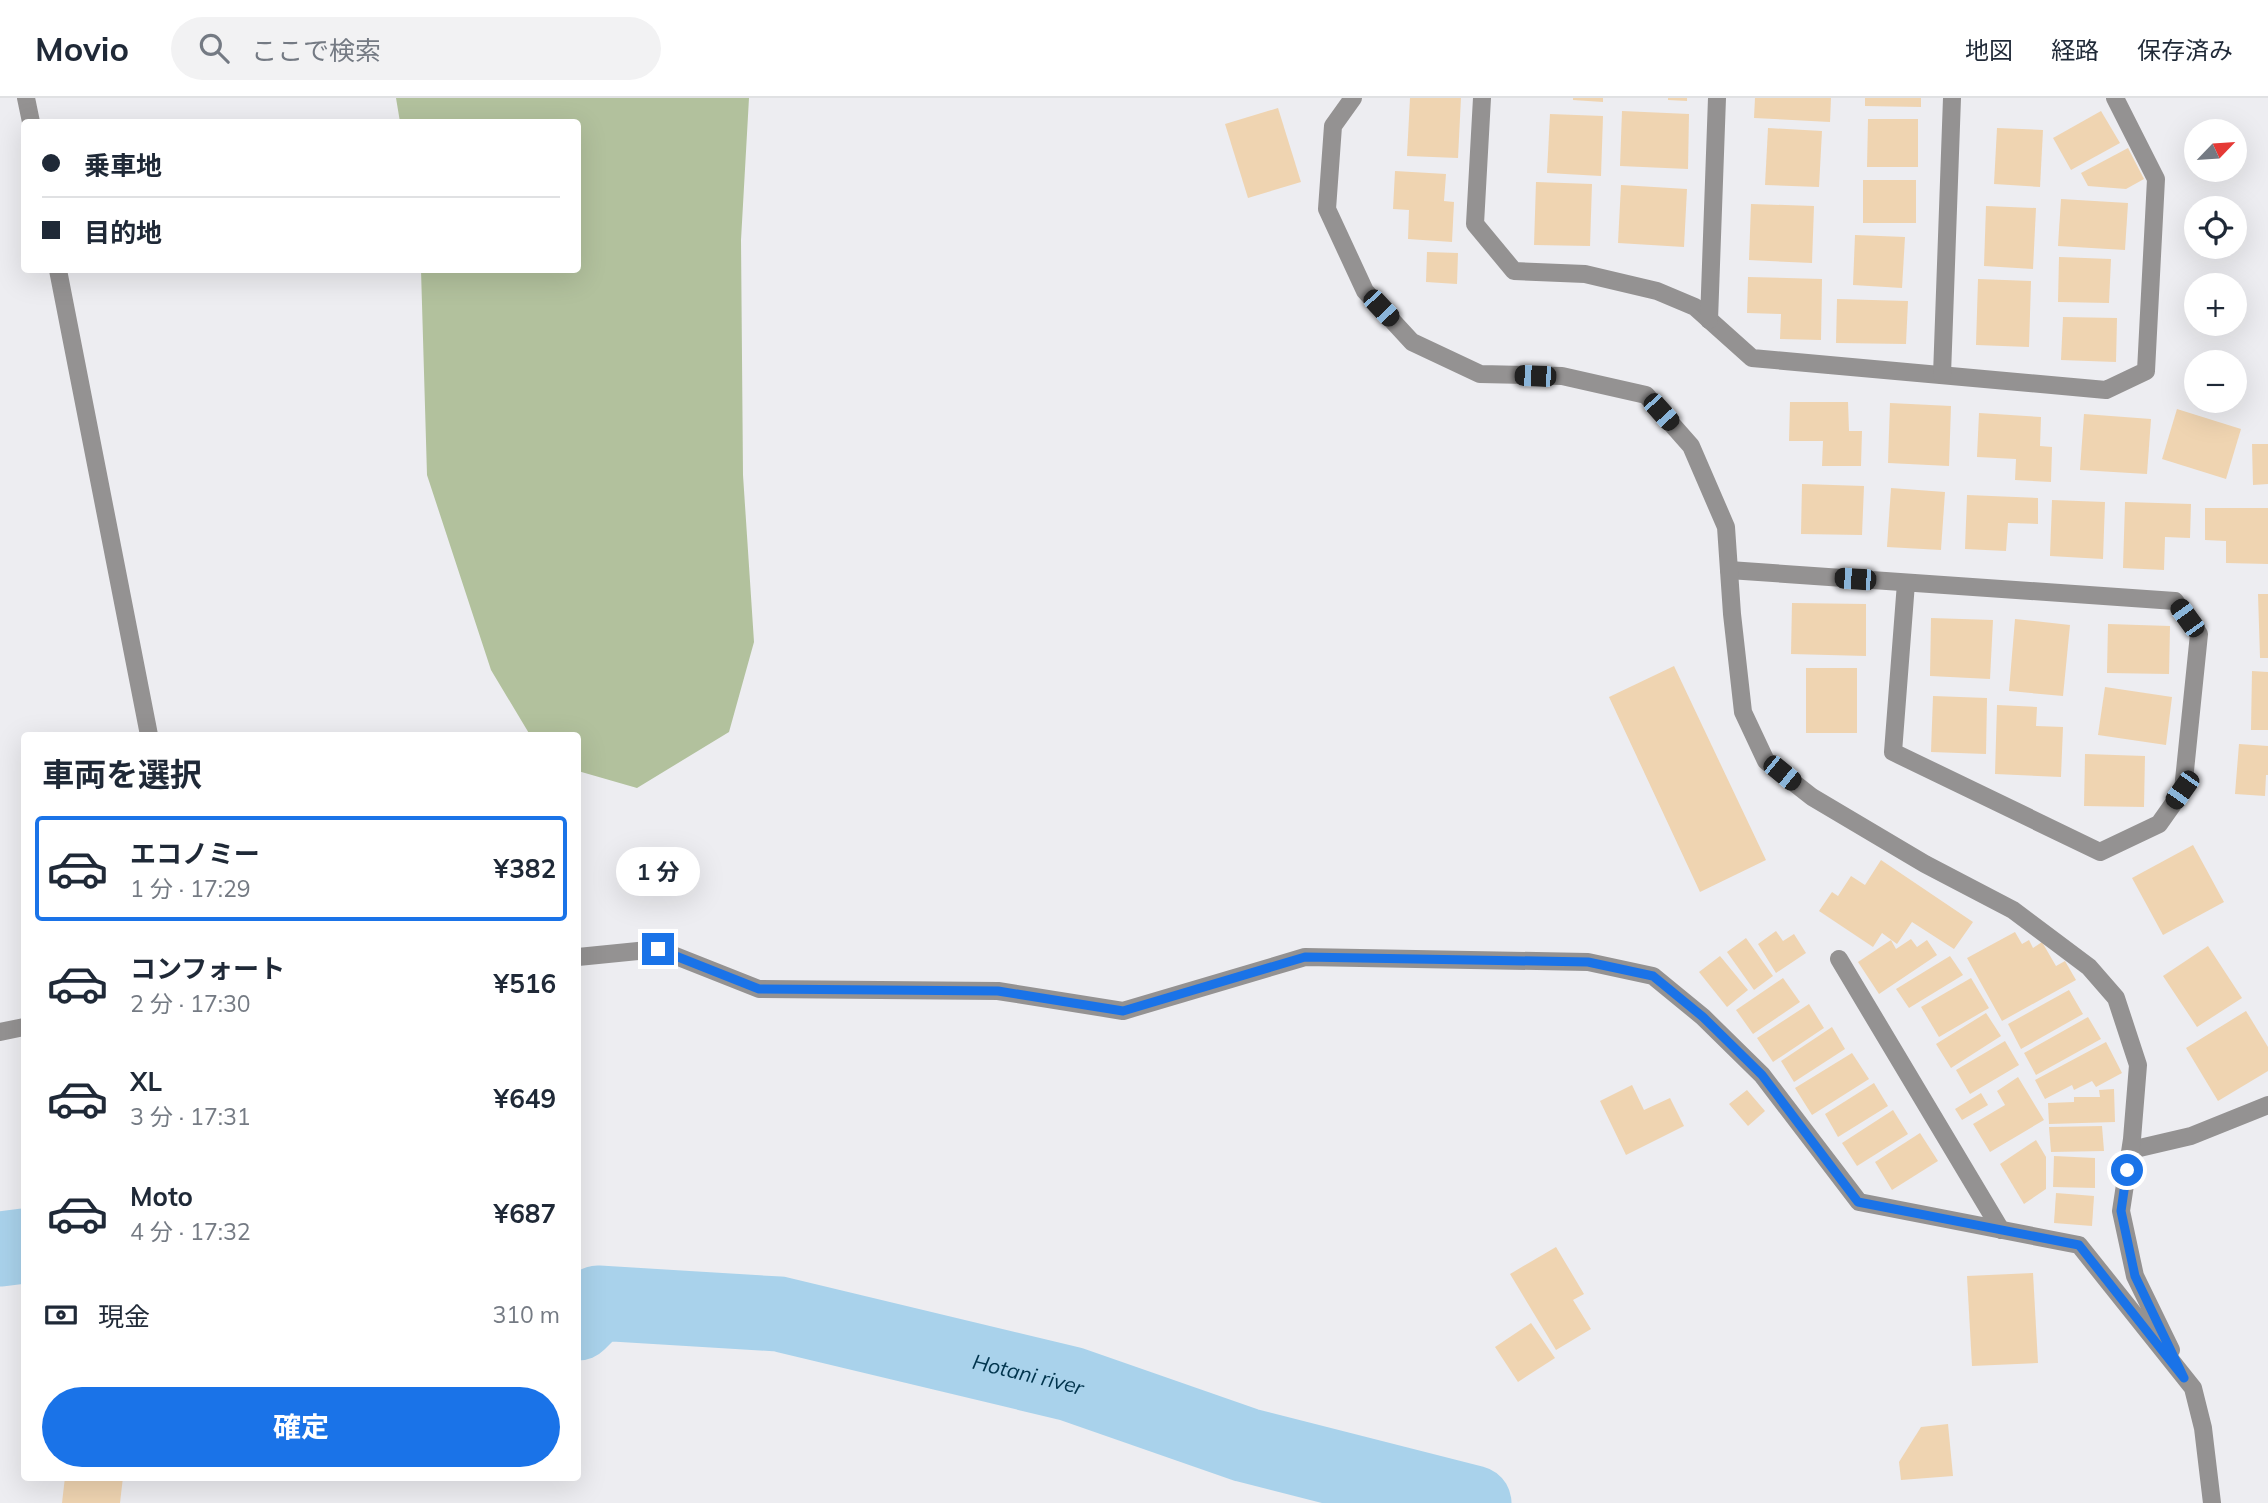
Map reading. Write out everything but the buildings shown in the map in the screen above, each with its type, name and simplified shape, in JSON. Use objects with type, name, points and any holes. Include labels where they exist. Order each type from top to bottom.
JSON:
[{"type":"street","points":[[26,98],[30,119]]},
{"type":"street","points":[[1353,98],[1334,126],[1327,209],[1365,291],[1412,342],[1480,374],[1562,376],[1646,395],[1691,446],[1726,527],[1744,712],[1766,761],[1812,797],[1925,864],[2013,910],[2089,967],[2116,998],[2138,1065],[2121,1211],[2135,1276],[2184,1378]]},
{"type":"street","points":[[1482,98],[1475,224],[1514,271],[1584,274],[1657,291],[1695,307],[1752,358],[2106,390],[2146,371],[2156,179],[2115,98]]},
{"type":"street","points":[[1709,320],[1717,98]]},
{"type":"street","points":[[1942,375],[1952,98]]},
{"type":"street","points":[[59,273],[148,732]]},
{"type":"street","points":[[1729,570],[2175,601],[2199,634],[2182,790],[2159,824],[2100,852],[1893,752],[1906,583]]},
{"type":"street","points":[[581,957],[658,949],[759,989],[998,991],[1123,1011],[1305,957],[1588,962],[1653,976],[1703,1017],[1762,1075],[1858,1202],[2079,1245],[2193,1388],[2203,1427],[2212,1503]]},
{"type":"street","points":[[1839,960],[2001,1230]]},
{"type":"street","points":[[0,1031],[21,1028]]},
{"type":"street","points":[[2130,1150],[2191,1136],[2268,1105]]},
{"type":"green space","points":[[396,98],[749,98],[741,240],[743,475],[754,642],[729,732],[637,788],[581,772],[581,732],[528,732],[491,670],[427,475],[421,273],[581,273],[581,119],[400,119]]},
{"type":"waterway","name":"Hotani river","points":[[0,1249],[21,1246]]},
{"type":"waterway","name":"Hotani river","points":[[581,1320],[598,1303],[779,1314],[1071,1384],[1246,1445],[1474,1503]]},
{"type":"route","points":[[658,949],[759,989],[998,991],[1123,1011],[1305,957],[1588,962],[1653,976],[1703,1017],[1762,1075],[1858,1202],[2079,1245],[2184,1378],[2135,1276],[2121,1211],[2127,1170]]}]
